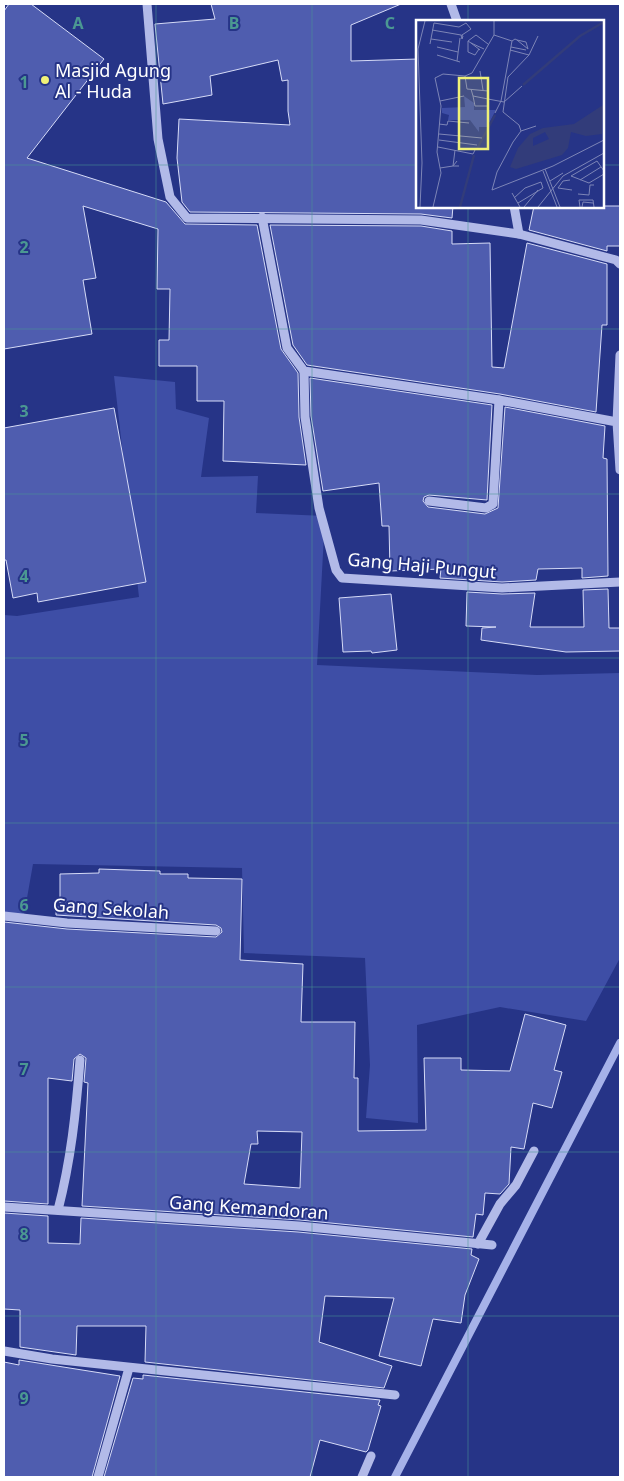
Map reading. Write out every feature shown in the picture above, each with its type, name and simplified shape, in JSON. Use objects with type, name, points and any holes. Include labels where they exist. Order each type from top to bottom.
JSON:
[{"type":"street","points":[[147,4],[158,139],[170,197],[187,218],[262,217],[421,220],[520,234],[616,260],[620,264]]},
{"type":"street","points":[[451,4],[456,20]]},
{"type":"street","points":[[514,208],[520,234]]},
{"type":"street","points":[[262,217],[287,348],[304,371],[499,400],[619,422]]},
{"type":"street","points":[[620,355],[620,470]]},
{"type":"street","name":"Gang Haji Pungut","points":[[304,371],[305,417],[318,508],[336,570],[342,578],[502,588],[620,582]]},
{"type":"street","points":[[429,501],[486,508],[492,504],[499,400]]},
{"type":"street","name":"Gang Sekolah","points":[[4,916],[67,923],[216,931]]},
{"type":"street","points":[[58,1210],[68,1170],[73,1137],[80,1060]]},
{"type":"street","points":[[478,1244],[500,1204],[511,1192],[534,1151]]},
{"type":"street","name":"Gang Kemandoran","points":[[4,1206],[299,1226],[492,1245]]},
{"type":"street","points":[[4,1351],[52,1360],[395,1395]]},
{"type":"street","points":[[98,1477],[129,1368]]},
{"type":"street","points":[[362,1477],[371,1456]]},
{"type":"shaded area","points":[[114,376],[175,382],[176,409],[209,418],[201,477],[258,476],[256,513],[325,516],[317,665],[537,675],[620,673],[620,958],[586,1021],[500,1007],[417,1025],[418,1123],[366,1118],[370,1065],[365,958],[244,953],[242,868],[33,864],[24,915],[4,912],[4,615],[17,616],[139,597]]},
{"type":"building","points":[[9,4],[31,4],[104,59],[27,158],[166,202],[185,224],[257,225],[281,349],[298,373],[299,417],[306,465],[223,461],[224,401],[197,401],[197,366],[159,366],[159,340],[169,340],[170,289],[157,289],[158,229],[83,206],[96,278],[83,280],[92,334],[4,349],[4,11]]},
{"type":"building","points":[[211,4],[401,4],[351,25],[351,61],[416,59],[416,208],[453,208],[452,218],[421,214],[190,212],[182,202],[177,158],[179,119],[290,125],[288,80],[282,81],[278,60],[210,76],[212,95],[163,104],[155,24],[215,19]]},
{"type":"building","points":[[604,206],[620,206],[620,246],[607,246],[607,251],[529,230],[534,208],[604,208]]},
{"type":"building","points":[[270,225],[421,226],[452,231],[452,244],[490,243],[492,367],[504,368],[527,243],[607,264],[607,325],[602,325],[596,412],[500,394],[307,365],[293,345]]},
{"type":"building","points":[[310,378],[492,405],[487,500],[429,495],[424,497],[423,501],[428,507],[485,514],[498,508],[505,407],[605,426],[603,458],[607,459],[608,576],[582,578],[582,568],[538,569],[536,580],[502,582],[440,578],[441,569],[390,571],[389,526],[382,526],[379,483],[323,491],[311,416]]},
{"type":"building","points":[[114,408],[146,582],[38,602],[37,593],[13,598],[6,560],[4,560],[4,428]]},
{"type":"building","points":[[608,589],[609,628],[620,628],[620,651],[566,652],[481,640],[482,628],[496,627],[466,626],[467,592],[535,593],[530,627],[584,627],[583,590]]},
{"type":"building","points":[[391,594],[397,650],[372,653],[371,651],[343,652],[339,598]]},
{"type":"building","points":[[99,869],[160,871],[160,874],[188,874],[188,878],[242,879],[240,960],[303,964],[301,1022],[355,1022],[354,1078],[358,1078],[358,1131],[426,1130],[424,1058],[461,1058],[461,1070],[510,1071],[525,1014],[566,1025],[554,1070],[562,1072],[552,1108],[533,1103],[524,1149],[511,1147],[509,1184],[500,1194],[485,1193],[483,1215],[476,1214],[473,1237],[300,1220],[82,1206],[88,1083],[84,1082],[86,1058],[80,1054],[74,1059],[72,1081],[48,1078],[48,1204],[4,1201],[4,922],[67,929],[216,937],[222,932],[221,928],[216,925],[56,915],[56,907],[60,907],[60,874],[99,873]],"holes":[[[257,1131],[302,1132],[300,1188],[244,1184],[251,1144],[258,1144]]]},
{"type":"building","points":[[4,1213],[48,1216],[48,1243],[80,1244],[81,1218],[298,1232],[472,1249],[471,1255],[479,1259],[465,1295],[461,1323],[433,1319],[421,1366],[379,1356],[394,1298],[325,1296],[319,1342],[392,1366],[384,1388],[145,1362],[146,1326],[77,1326],[76,1355],[20,1347],[20,1310],[4,1309]]},
{"type":"building","points":[[19,1360],[120,1376],[92,1477],[4,1477],[4,1362],[19,1365]]},
{"type":"building","points":[[143,1375],[380,1400],[378,1405],[381,1406],[366,1452],[320,1440],[310,1477],[104,1477],[133,1378],[143,1379]]},
{"type":"waterway","points":[[395,1477],[620,1043]]},
{"type":"place","name":"Masjid Agung Al - Huda","points":[[45,80]]}]
